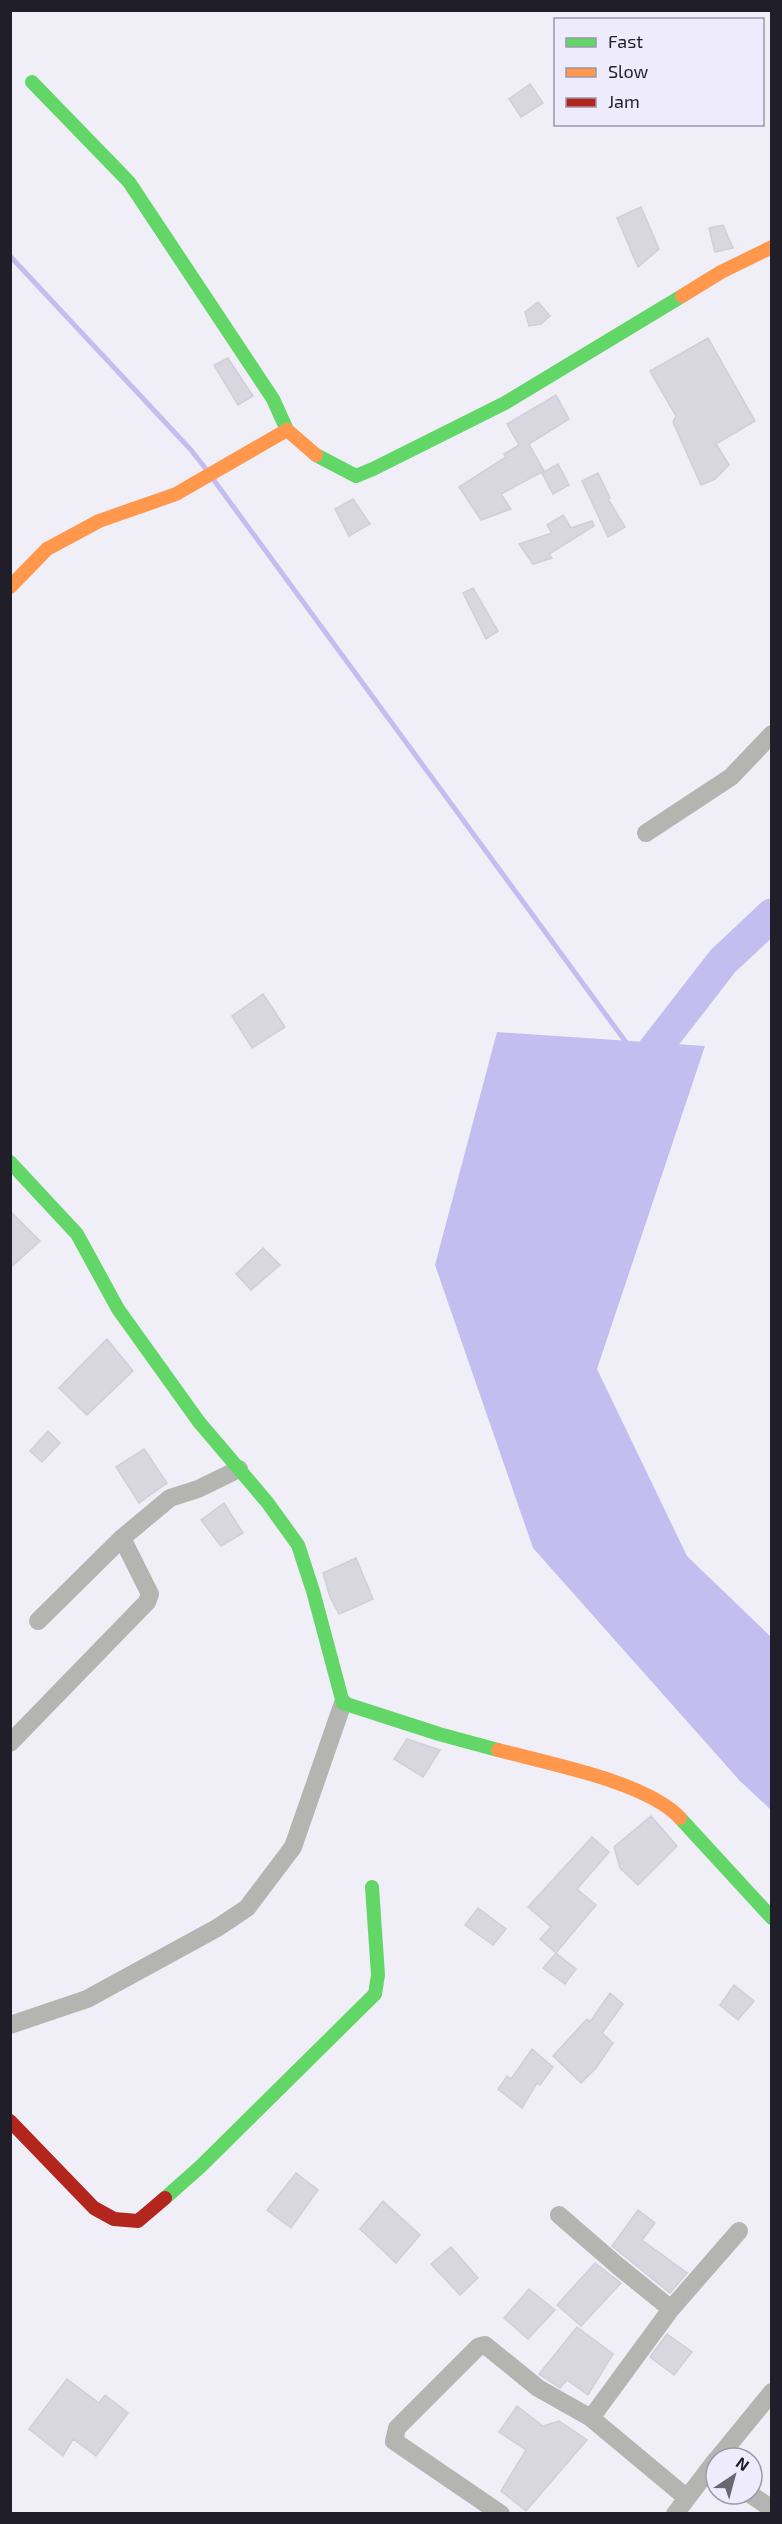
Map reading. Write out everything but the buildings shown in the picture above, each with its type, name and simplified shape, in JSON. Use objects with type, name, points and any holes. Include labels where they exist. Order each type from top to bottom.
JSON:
[{"type":"street","points":[[32,82],[129,182],[273,399],[287,430],[296,441],[342,470],[356,476],[505,403],[722,272],[771,247]]},
{"type":"street","points":[[10,587],[47,549],[99,521],[176,494],[287,430]]},
{"type":"street","points":[[646,833],[731,777],[771,734]]},
{"type":"street","points":[[10,1162],[78,1234],[118,1309],[199,1422],[267,1502],[298,1545],[314,1591],[328,1653],[343,1703],[293,1847],[247,1908],[217,1928],[87,1999],[10,2025]]},
{"type":"street","points":[[38,1621],[122,1538],[170,1498],[198,1489],[239,1469]]},
{"type":"street","points":[[10,1743],[147,1602],[150,1594],[122,1538]]},
{"type":"street","points":[[343,1703],[439,1734],[575,1770],[638,1790],[670,1807],[771,1918]]},
{"type":"street","points":[[10,2121],[94,2208],[114,2219],[138,2221],[200,2167],[375,1994],[378,1976],[372,1887]]},
{"type":"street","points":[[559,2215],[671,2308]]},
{"type":"street","points":[[591,2418],[671,2308],[739,2231]]},
{"type":"street","points":[[501,2514],[394,2441],[396,2428],[478,2347],[485,2345],[538,2388],[591,2418],[687,2498]]},
{"type":"street","points":[[728,2446],[771,2392]]},
{"type":"street","points":[[675,2514],[704,2477]]},
{"type":"shaded area","points":[[497,1032],[705,1046],[597,1369],[687,1556],[771,1637],[771,1810],[740,1781],[533,1548],[435,1265]]},
{"type":"waterway","points":[[10,256],[191,450],[206,469]]},
{"type":"waterway","points":[[213,479],[628,1045]]},
{"type":"waterway","points":[[633,1077],[723,961],[772,915]]},
{"type":"traffic: fast","points":[[32,82],[129,182],[273,399],[287,430]]},
{"type":"traffic: fast","points":[[316,455],[356,476],[373,469],[505,403],[682,296]]},
{"type":"traffic: fast","points":[[10,1162],[77,1234],[118,1309],[199,1422],[267,1502],[298,1545],[313,1591],[343,1703],[439,1734],[498,1750]]},
{"type":"traffic: fast","points":[[680,1818],[772,1918]]},
{"type":"traffic: fast","points":[[165,2198],[200,2167],[375,1994],[378,1975],[372,1887]]},
{"type":"traffic: slow","points":[[682,296],[721,272],[772,247]]},
{"type":"traffic: slow","points":[[10,587],[47,549],[99,521],[176,494],[287,430],[316,455]]},
{"type":"traffic: slow","points":[[498,1750],[621,1784],[665,1805],[680,1818]]},
{"type":"traffic: jam","points":[[10,2121],[94,2208],[114,2219],[138,2221],[165,2198]]}]
